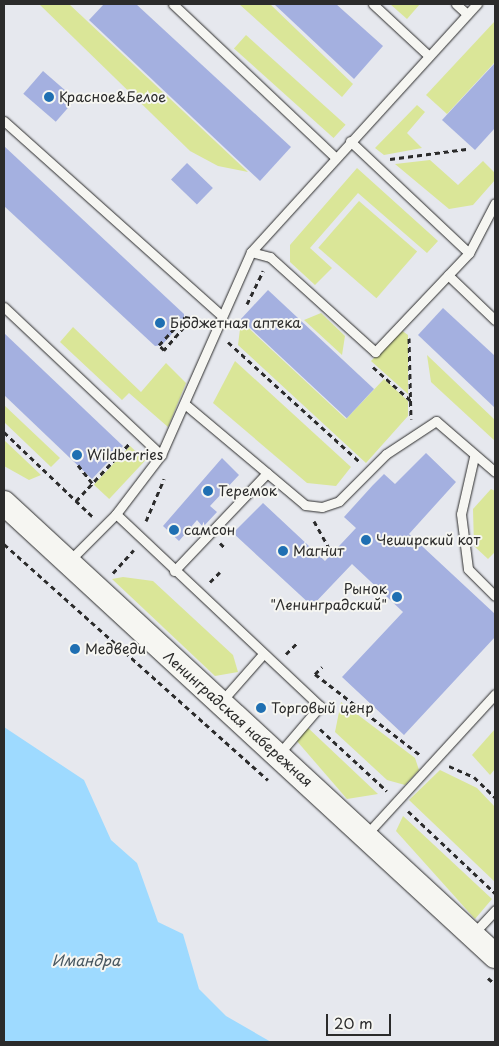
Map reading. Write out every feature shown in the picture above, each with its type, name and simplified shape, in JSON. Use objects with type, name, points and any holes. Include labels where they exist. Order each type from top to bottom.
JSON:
[{"type":"main road","name":"Ленинградская набережная","points":[[4,503],[366,835],[472,935],[489,964]]},
{"type":"lane","points":[[173,4],[335,157]]},
{"type":"lane","points":[[374,4],[429,56]]},
{"type":"lane","points":[[456,4],[467,14]]},
{"type":"lane","points":[[67,562],[116,514],[161,455],[186,405],[222,316],[251,252],[335,157],[477,4]]},
{"type":"lane","points":[[4,121],[222,316]]},
{"type":"lane","points":[[350,141],[469,253]]},
{"type":"lane","points":[[251,252],[270,257],[375,352],[469,253],[495,203]]},
{"type":"lane","points":[[448,275],[495,320]]},
{"type":"lane","points":[[4,308],[161,455]]},
{"type":"lane","points":[[186,405],[306,505],[322,507],[339,501],[369,470],[411,437],[436,421],[474,457],[495,472]]},
{"type":"lane","points":[[474,457],[461,514],[468,568],[495,596]]},
{"type":"lane","points":[[174,571],[267,473]]},
{"type":"lane","points":[[116,514],[142,537],[174,571],[320,706],[278,755]]},
{"type":"lane","points":[[220,703],[263,654]]},
{"type":"lane","points":[[366,835],[495,694]]},
{"type":"lane","points":[[472,935],[495,910]]},
{"type":"path","points":[[372,161],[466,149]]},
{"type":"path","points":[[245,308],[270,257]]},
{"type":"path","points":[[411,437],[409,338],[414,310]]},
{"type":"path","points":[[185,317],[191,321],[164,350],[159,345],[176,326],[185,317]]},
{"type":"path","points":[[224,351],[232,334]]},
{"type":"path","points":[[228,342],[369,470]]},
{"type":"path","points":[[375,352],[367,361],[411,401]]},
{"type":"path","points":[[4,432],[103,527]]},
{"type":"path","points":[[76,501],[138,434]]},
{"type":"path","points":[[78,465],[92,483]]},
{"type":"path","points":[[108,578],[142,537],[168,470]]},
{"type":"path","points":[[306,505],[332,554]]},
{"type":"path","points":[[220,543],[226,549]]},
{"type":"path","points":[[4,544],[277,788]]},
{"type":"path","points":[[213,579],[220,572]]},
{"type":"path","points":[[290,650],[297,642]]},
{"type":"path","points":[[322,667],[315,674],[335,693],[415,753],[474,777],[495,797]]},
{"type":"path","points":[[489,964],[495,984]]},
{"type":"green space","points":[[39,4],[69,4],[248,172],[218,166],[190,151]]},
{"type":"green space","points":[[239,4],[270,4],[353,84],[342,97]]},
{"type":"green space","points":[[390,4],[420,4],[407,19]]},
{"type":"green space","points":[[495,21],[495,62],[447,114],[426,95]]},
{"type":"green space","points":[[246,35],[346,125],[334,138],[234,48]]},
{"type":"green space","points":[[417,105],[425,112],[407,133],[422,148],[384,155],[375,148]]},
{"type":"green space","points":[[430,160],[458,185],[483,161],[495,173],[495,180],[473,205],[449,209],[395,164]]},
{"type":"green space","points":[[357,168],[438,241],[427,253],[358,193],[310,248],[332,268],[315,285],[290,262],[290,245]]},
{"type":"green space","points":[[359,201],[417,252],[376,298],[318,248]]},
{"type":"green space","points":[[321,313],[345,336],[342,355],[304,320]]},
{"type":"green space","points":[[241,321],[346,419],[384,379],[408,401],[408,416],[366,463],[238,345]]},
{"type":"green space","points":[[73,327],[141,392],[166,363],[186,383],[168,427],[129,393],[122,400],[60,342]]},
{"type":"green space","points":[[401,330],[408,335],[408,394],[371,361]]},
{"type":"green space","points":[[427,355],[495,420],[495,441],[431,382]]},
{"type":"green space","points":[[235,361],[351,467],[336,486],[307,483],[213,403]]},
{"type":"green space","points":[[4,405],[60,458],[51,467],[4,422]]},
{"type":"green space","points":[[4,440],[41,475],[29,480],[4,466]]},
{"type":"green space","points":[[130,446],[145,460],[109,499],[94,485]]},
{"type":"green space","points":[[491,489],[495,491],[495,552],[488,559],[474,546],[473,509]]},
{"type":"green space","points":[[123,577],[153,581],[233,655],[238,672],[215,676],[112,579]]},
{"type":"green space","points":[[341,702],[415,758],[419,770],[405,785],[387,780],[335,732]]},
{"type":"green space","points":[[306,726],[378,794],[347,799],[296,740]]},
{"type":"green space","points":[[495,729],[495,769],[490,775],[472,755]]},
{"type":"green space","points":[[440,770],[477,788],[495,807],[495,882],[409,800]]},
{"type":"green space","points":[[403,816],[492,899],[475,919],[396,831]]},
{"type":"water","name":"Имандра","points":[[4,727],[84,780],[111,840],[137,863],[158,922],[183,934],[199,989],[226,1016],[271,1042],[4,1042]]},
{"type":"building","points":[[104,4],[136,4],[291,147],[260,181],[89,20]]},
{"type":"building","points":[[274,4],[336,4],[383,46],[354,79]]},
{"type":"building","points":[[495,63],[495,128],[475,150],[442,120]]},
{"type":"building","name":"Красное&Белое","points":[[43,71],[75,99],[56,122],[23,94]]},
{"type":"building","points":[[4,146],[184,314],[184,320],[162,345],[155,346],[4,206]]},
{"type":"building","points":[[187,163],[213,188],[197,205],[171,180]]},
{"type":"building","points":[[268,290],[374,389],[347,418],[241,319]]},
{"type":"building","points":[[443,308],[495,356],[495,408],[418,335]]},
{"type":"building","points":[[4,333],[123,446],[92,479],[4,395]]},
{"type":"building","points":[[426,453],[456,482],[409,534],[495,614],[495,637],[404,735],[342,677],[403,612],[352,564],[312,606],[233,533],[263,503],[325,561],[356,528],[344,517],[373,485],[384,474],[395,484]]},
{"type":"building","name":"Теремок","points":[[222,458],[239,475],[210,506],[217,512],[203,527],[197,520],[179,541],[163,526]]},
{"type":"place","name":"Красное&Белое","points":[[49,97]]},
{"type":"place","name":"Бюджетная аптека","points":[[160,323]]},
{"type":"place","name":"Wildberries","points":[[77,455]]},
{"type":"place","name":"Теремок","points":[[208,491]]},
{"type":"place","name":"самсон","points":[[174,530]]},
{"type":"place","name":"Чеширский кот","points":[[366,540]]},
{"type":"place","name":"Магнит","points":[[283,551]]},
{"type":"place","name":"Рынок \"Ленинградский\"","points":[[397,597]]},
{"type":"place","name":"Медведи","points":[[75,649]]},
{"type":"place","name":"Торговый ценр","points":[[261,708]]}]
